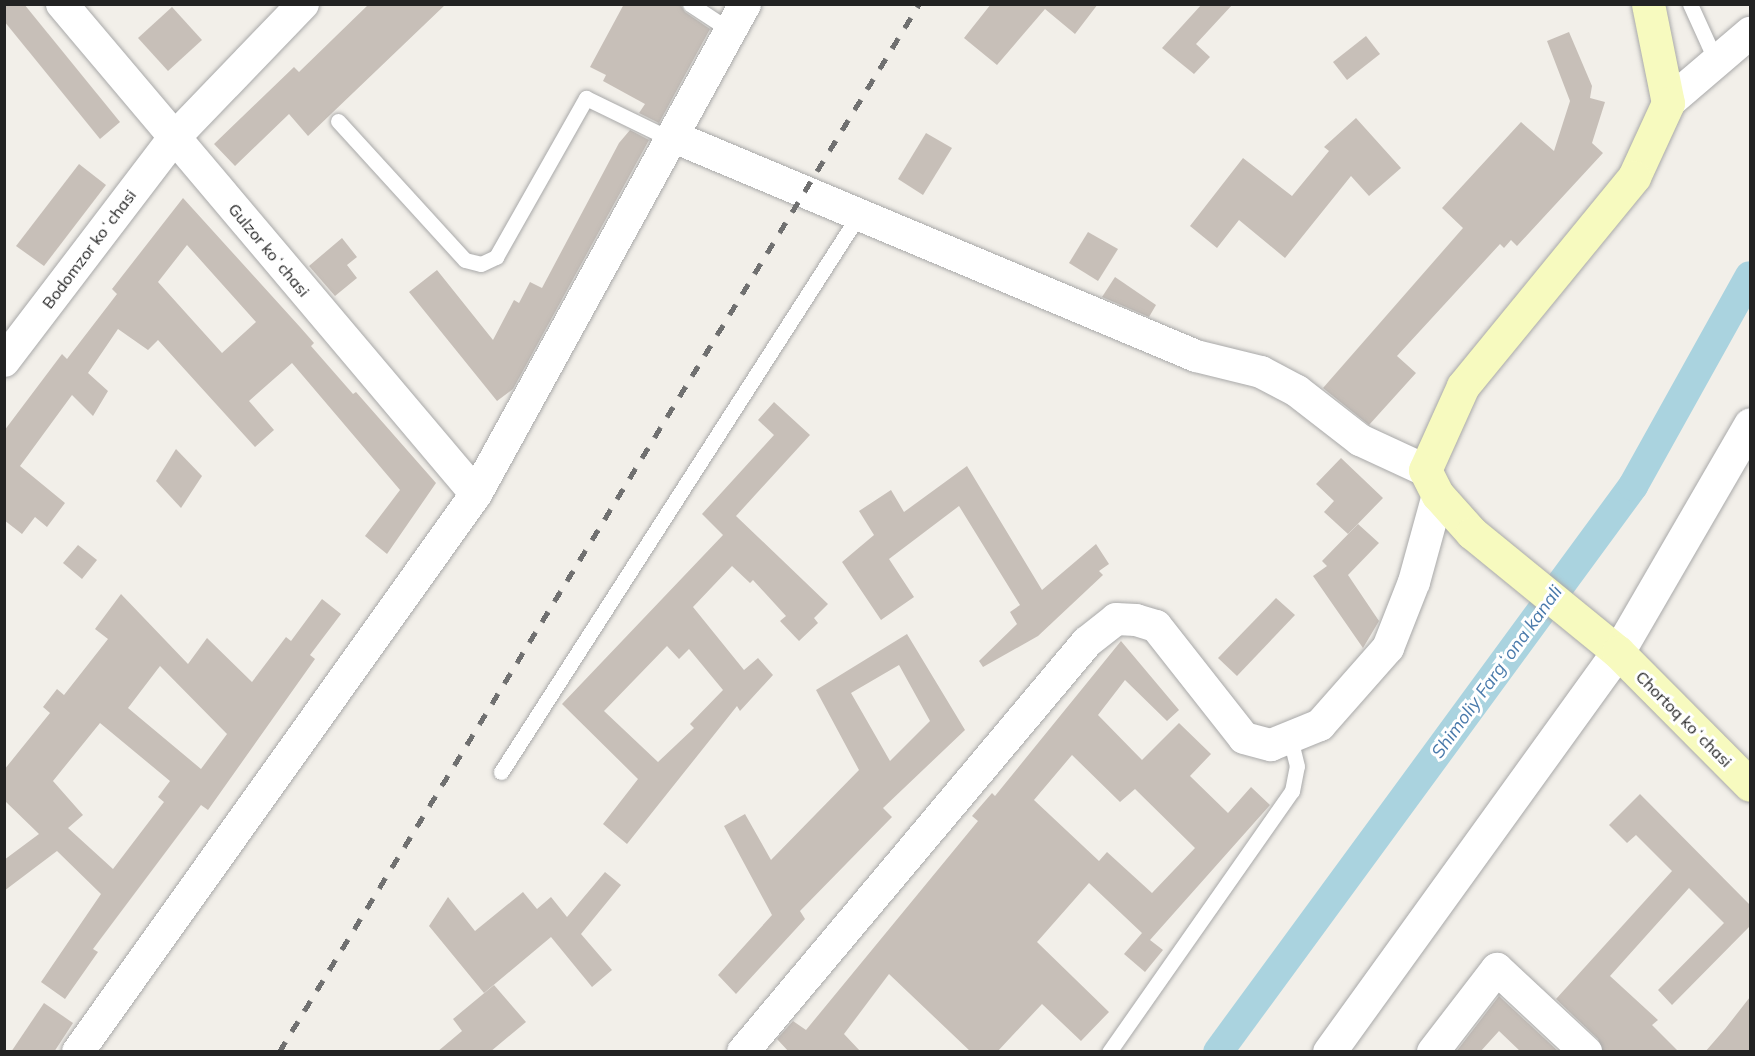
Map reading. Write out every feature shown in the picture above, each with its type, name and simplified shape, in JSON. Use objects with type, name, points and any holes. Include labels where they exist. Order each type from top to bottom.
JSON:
[{"type":"main road","points":[[1431,482],[1463,386],[1634,177],[1668,103],[1648,4]]},
{"type":"main road","name":"Chortoq koʻchasi","points":[[1431,482],[1472,533],[1618,652],[1750,785]]},
{"type":"street","name":"Gulzor koʻchasi","points":[[62,4],[476,495]]},
{"type":"street","name":"Bodomzor koʻchasi","points":[[4,361],[174,138],[303,4]]},
{"type":"street","points":[[78,1052],[476,495],[738,18]]},
{"type":"street","points":[[1668,103],[1715,59],[1750,33]]},
{"type":"street","points":[[673,139],[860,213],[1196,356],[1261,372],[1297,391],[1360,440],[1431,482],[1414,582],[1388,648],[1320,725],[1271,745],[1244,738],[1156,626],[1136,620],[1116,619],[1087,642],[743,1052]]},
{"type":"street","points":[[1329,1052],[1618,652],[1750,424]]},
{"type":"street","points":[[1433,1052],[1497,969],[1586,1052]]},
{"type":"lane","points":[[690,4],[738,18]]},
{"type":"lane","points":[[1690,4],[1715,59]]},
{"type":"lane","points":[[338,121],[465,260],[481,264],[496,257],[586,98],[673,139]]},
{"type":"lane","points":[[501,772],[860,213]]},
{"type":"lane","points":[[1109,1052],[1292,791],[1297,766],[1290,738]]},
{"type":"building","points":[[4,4],[24,4],[120,122],[100,139],[4,21]]},
{"type":"building","points":[[369,4],[446,4],[308,136],[289,114],[235,166],[214,144],[294,67],[299,72]]},
{"type":"building","points":[[624,4],[680,4],[685,12],[710,29],[659,123],[639,113],[645,104],[603,81],[606,75],[590,67]]},
{"type":"building","points":[[991,4],[1098,4],[1075,34],[1045,9],[997,65],[964,38]]},
{"type":"building","points":[[1202,4],[1233,4],[1196,44],[1210,57],[1194,74],[1162,48]]},
{"type":"building","points":[[172,7],[202,40],[168,71],[138,38]]},
{"type":"building","points":[[1569,32],[1592,86],[1590,98],[1605,102],[1592,143],[1603,153],[1517,246],[1511,240],[1504,248],[1500,244],[1397,356],[1416,373],[1369,425],[1323,388],[1463,228],[1442,208],[1521,122],[1554,151],[1570,101],[1547,41]]},
{"type":"building","points":[[1366,36],[1380,54],[1347,80],[1333,62]]},
{"type":"building","points":[[1356,118],[1401,168],[1369,196],[1351,176],[1285,258],[1239,220],[1217,248],[1190,226],[1243,158],[1292,196],[1329,151],[1324,147]]},
{"type":"building","points":[[630,130],[649,140],[513,389],[497,401],[409,292],[437,270],[493,340],[514,300],[519,303],[530,282],[542,288],[619,143]]},
{"type":"building","points":[[926,133],[952,148],[923,195],[898,179]]},
{"type":"building","points":[[79,164],[106,185],[44,266],[16,246]]},
{"type":"building","points":[[183,198],[314,343],[311,346],[353,394],[356,392],[436,483],[387,554],[365,536],[400,490],[292,363],[249,401],[274,430],[255,447],[158,340],[148,350],[118,329],[88,373],[108,391],[93,416],[72,395],[20,466],[65,503],[47,527],[35,517],[22,534],[4,520],[4,431],[62,354],[67,359],[117,294],[112,289]],"holes":[[[187,245],[256,322],[222,353],[158,282]]]},
{"type":"building","points":[[1088,232],[1118,249],[1098,281],[1069,263]]},
{"type":"building","points":[[342,238],[357,257],[347,265],[357,278],[335,296],[309,266]]},
{"type":"building","points":[[1115,277],[1156,305],[1149,317],[1102,297]]},
{"type":"building","points":[[774,402],[810,435],[736,516],[828,604],[814,618],[818,623],[799,641],[780,621],[786,616],[753,580],[750,583],[732,566],[693,607],[744,670],[758,658],[773,675],[740,711],[737,706],[627,844],[603,824],[638,779],[562,704],[723,535],[702,514],[774,435],[758,420]],"holes":[[[667,646],[679,659],[689,649],[723,690],[690,724],[694,728],[658,762],[604,711]]]},
{"type":"building","points":[[176,449],[202,476],[181,508],[156,481]]},
{"type":"building","points":[[1341,458],[1383,498],[1348,534],[1324,512],[1334,501],[1316,484]]},
{"type":"building","points":[[967,466],[1042,590],[1096,544],[1109,564],[1099,571],[1103,575],[1038,636],[983,667],[979,661],[1017,624],[1010,612],[1020,605],[959,506],[889,559],[914,597],[881,620],[842,562],[874,535],[859,511],[891,490],[904,512]]},
{"type":"building","points":[[1358,524],[1379,543],[1348,575],[1379,621],[1363,648],[1313,576],[1327,566],[1322,561]]},
{"type":"building","points":[[78,545],[97,560],[82,579],[63,563]]},
{"type":"building","points":[[121,594],[188,664],[207,638],[252,682],[286,637],[291,641],[322,599],[341,614],[310,655],[315,659],[208,810],[201,805],[93,949],[98,952],[65,999],[41,982],[101,894],[57,851],[4,891],[4,860],[39,834],[4,800],[4,770],[50,713],[43,707],[57,689],[64,695],[108,639],[95,629]],"holes":[[[160,666],[227,734],[201,769],[128,708]],[[100,723],[170,781],[158,797],[164,802],[113,869],[68,828],[83,815],[53,781]]]},
{"type":"building","points":[[1276,598],[1295,615],[1237,676],[1218,658]]},
{"type":"building","points":[[907,634],[965,730],[883,808],[892,817],[800,911],[805,919],[736,994],[718,975],[772,915],[724,826],[745,814],[771,860],[859,770],[816,690]],"holes":[[[899,665],[930,721],[890,761],[851,693]]]},
{"type":"building","points":[[1121,641],[1179,710],[1167,721],[1125,680],[1098,715],[1142,760],[1179,723],[1211,754],[1190,776],[1228,813],[1251,787],[1270,805],[1150,940],[1163,950],[1145,972],[1124,954],[1142,933],[1089,883],[1037,942],[1109,1012],[1081,1041],[1042,1004],[997,1052],[971,1052],[889,974],[844,1034],[861,1052],[789,1052],[777,1039],[793,1021],[806,1030],[978,821],[972,816],[992,793],[995,796]],"holes":[[[1072,755],[1120,802],[1135,789],[1195,848],[1152,893],[1107,852],[1099,861],[1034,800]]]},
{"type":"building","points":[[1640,794],[1750,905],[1750,926],[1672,1005],[1658,990],[1724,923],[1689,888],[1610,976],[1658,1020],[1652,1025],[1679,1052],[1603,1052],[1598,1039],[1556,999],[1672,871],[1636,835],[1627,843],[1609,825]]},
{"type":"building","points":[[605,872],[621,885],[581,934],[612,970],[592,987],[551,937],[484,993],[429,926],[448,897],[475,931],[523,892],[537,909],[551,897],[567,917]]},
{"type":"building","points":[[494,985],[526,1022],[490,1052],[437,1052],[462,1031],[453,1019]]},
{"type":"building","points":[[1499,996],[1559,1052],[1521,1052],[1499,1031],[1480,1052],[1456,1052]]},
{"type":"building","points":[[1750,997],[1750,1052],[1705,1052],[1725,1029]]},
{"type":"building","points":[[44,1003],[73,1023],[54,1052],[11,1052]]},
{"type":"waterway","name":"Shimoliy Fargʻona kanali","points":[[1218,1052],[1633,486],[1750,276]]},
{"type":"railway","points":[[279,1052],[919,4]]}]
